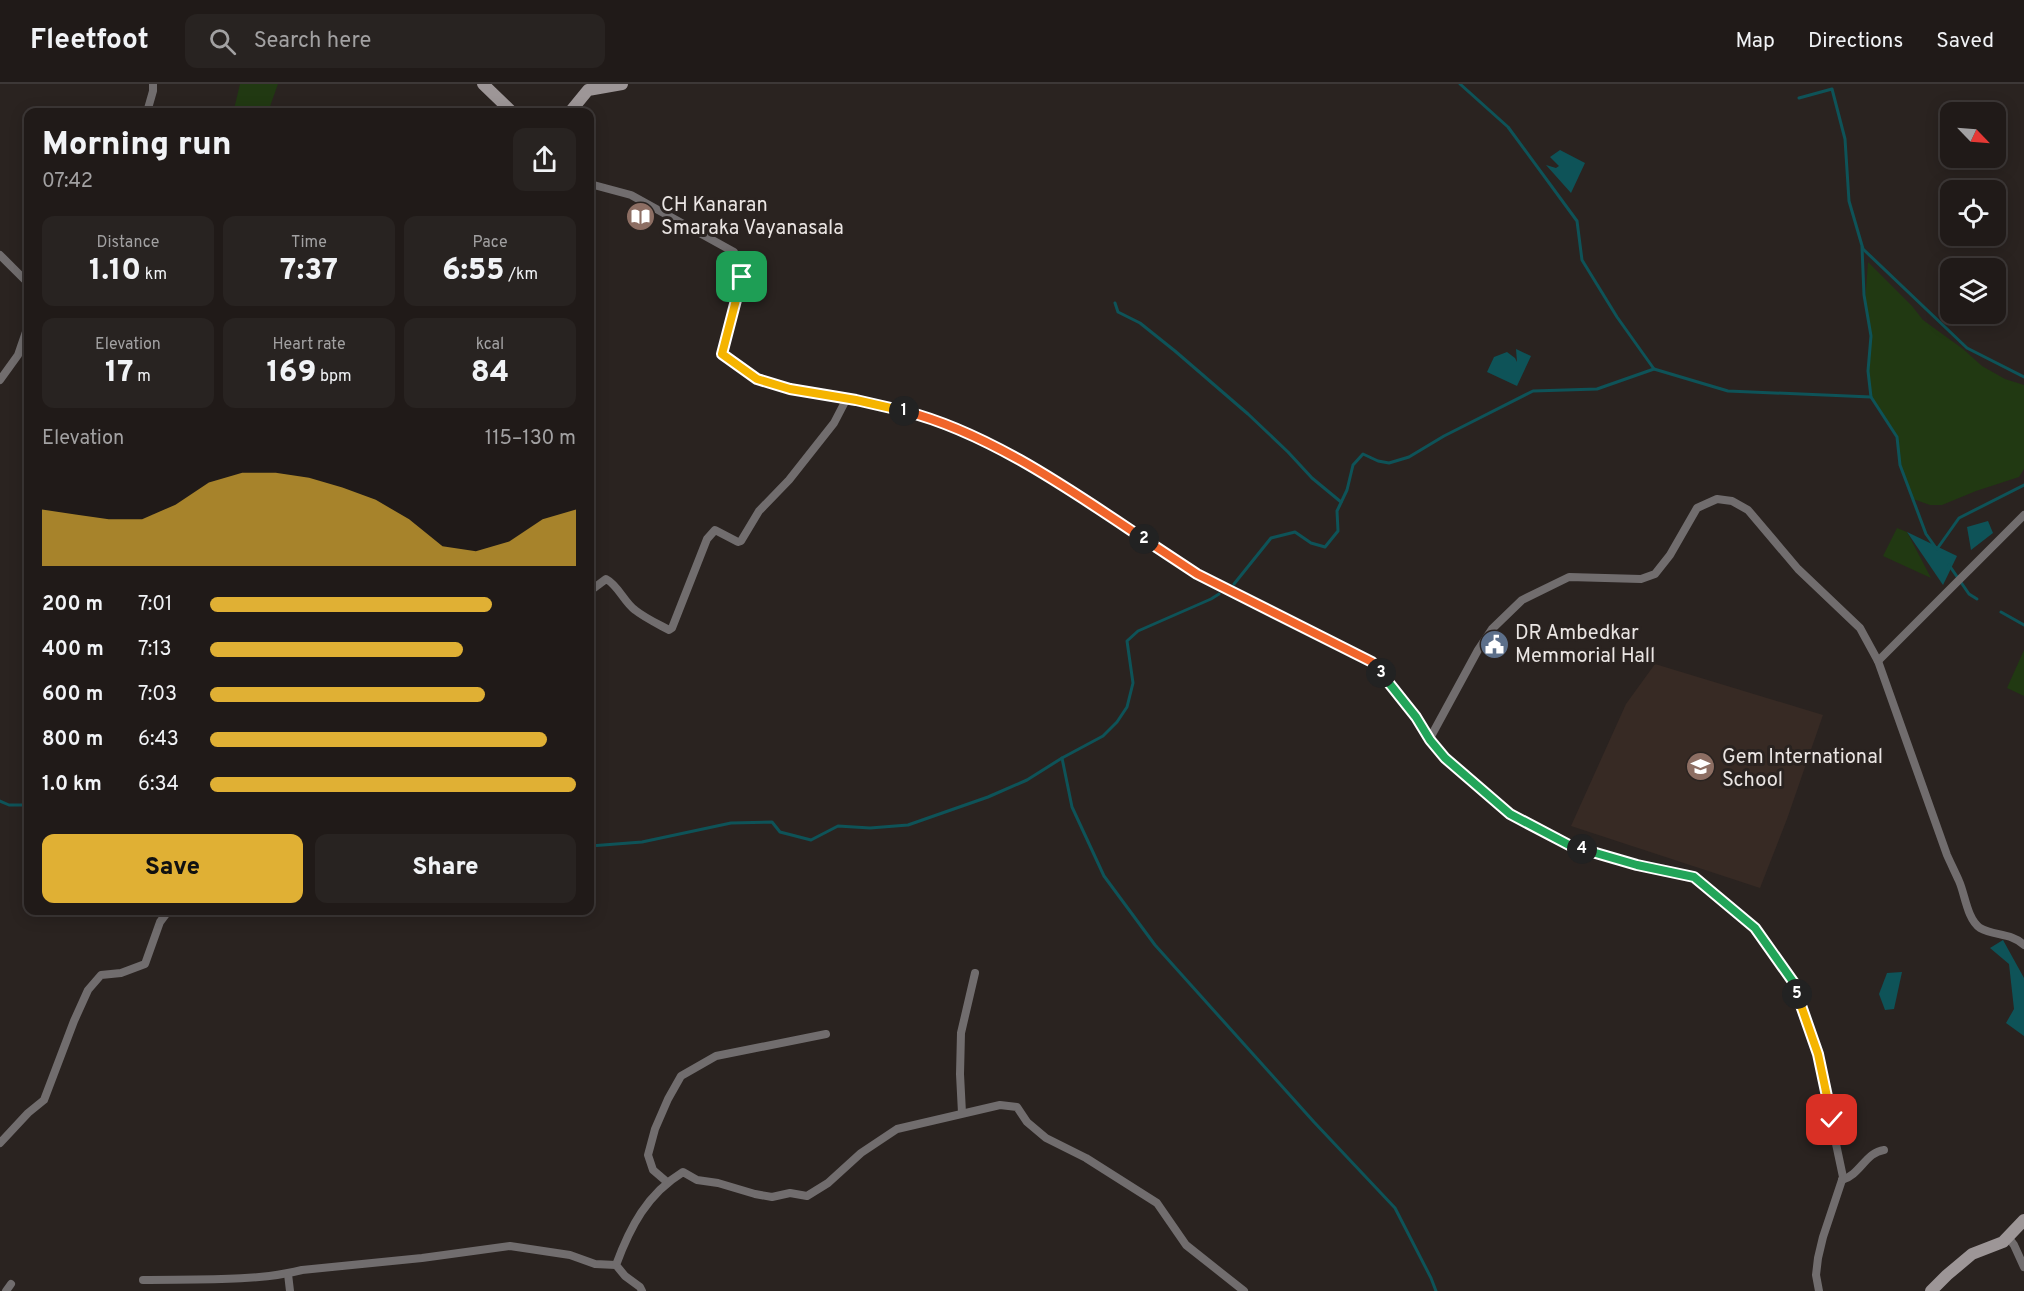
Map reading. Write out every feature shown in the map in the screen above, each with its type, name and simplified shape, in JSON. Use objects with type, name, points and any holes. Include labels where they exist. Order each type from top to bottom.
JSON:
[{"type":"main road","points":[[483,84],[508,108]]},
{"type":"main road","points":[[573,108],[588,90],[621,84]]},
{"type":"main road","points":[[1931,1291],[1972,1254],[2003,1242],[2024,1220]]},
{"type":"street","points":[[148,108],[153,84]]},
{"type":"street","points":[[594,185],[631,195],[734,252],[742,277],[722,354],[757,379],[790,389],[847,398],[920,415],[993,445],[1068,489],[1197,574],[1372,662],[1445,758],[1510,814],[1569,845],[1637,865],[1694,877],[1755,928],[1794,983],[1818,1054],[1843,1177],[1818,1258],[1816,1275],[1819,1291]]},
{"type":"street","points":[[0,255],[24,279]]},
{"type":"street","points":[[0,380],[18,355],[24,338]]},
{"type":"street","points":[[594,588],[606,579],[613,582],[621,596],[635,611],[669,630],[672,628],[707,538],[715,530],[741,542],[759,511],[789,480],[834,423],[847,398]]},
{"type":"street","points":[[1430,740],[1478,650],[1492,629],[1522,600],[1569,577],[1641,579],[1654,574],[1670,555],[1697,508],[1717,499],[1732,501],[1748,510],[1798,569],[1860,628],[1878,661],[1947,855],[1960,882],[1973,920],[1977,926],[1989,932],[2009,936],[2024,945]]},
{"type":"street","points":[[1878,661],[2024,515]]},
{"type":"street","points":[[0,1143],[28,1113],[44,1100],[74,1020],[88,990],[101,975],[121,974],[145,963],[160,922],[166,915]]},
{"type":"street","points":[[962,1113],[961,1034],[975,973]]},
{"type":"street","points":[[667,1182],[653,1170],[648,1155],[655,1129],[681,1076],[716,1056],[826,1034]]},
{"type":"street","points":[[616,1265],[627,1236],[653,1196],[667,1182],[683,1172],[698,1180],[755,1194],[772,1197],[790,1193],[807,1196],[828,1183],[861,1153],[897,1128],[1000,1104],[1017,1107],[1027,1122],[1046,1138],[1086,1158],[1157,1203],[1186,1245],[1244,1291]]},
{"type":"street","points":[[1842,1180],[1857,1173],[1872,1155],[1884,1150]]},
{"type":"street","points":[[2007,1237],[2014,1245],[2024,1267]]},
{"type":"street","points":[[143,1280],[217,1279],[288,1274],[321,1268],[510,1246],[570,1255],[595,1264],[616,1265],[642,1291]]},
{"type":"street","points":[[288,1274],[290,1291]]},
{"type":"shaded area","name":"Gem International School","points":[[1655,664],[1823,715],[1760,888],[1571,826],[1626,704]]},
{"type":"green space","points":[[240,84],[278,84],[269,108],[234,108]]},
{"type":"green space","points":[[1868,262],[1923,320],[1982,366],[2005,379],[2024,385],[2024,469],[2019,477],[1942,505],[1930,505],[1913,499],[1900,465],[1897,436],[1871,397],[1868,371],[1871,336],[1865,302]]},
{"type":"green space","points":[[1897,528],[1907,532],[1931,578],[1883,556]]},
{"type":"green space","points":[[2024,650],[2024,696],[2007,688]]},
{"type":"water","points":[[1560,150],[1585,163],[1571,193],[1546,165],[1556,168],[1559,166],[1550,157]]},
{"type":"water","points":[[1516,349],[1531,356],[1517,386],[1487,372],[1494,357],[1507,352],[1517,362]]},
{"type":"water","points":[[1988,521],[1993,533],[1971,550],[1967,527]]},
{"type":"water","points":[[1907,532],[1957,556],[1943,585]]},
{"type":"water","points":[[2003,940],[2024,978],[2024,1036],[2006,1023],[2014,1009],[2009,964],[1990,948]]},
{"type":"water","points":[[1902,972],[1894,1009],[1885,1010],[1879,994],[1887,973]]},
{"type":"waterway","points":[[1460,84],[1508,127],[1577,221],[1582,260],[1617,317],[1654,369]]},
{"type":"waterway","points":[[1799,98],[1832,89],[1845,139],[1849,201],[1863,249],[1967,348],[2024,377]]},
{"type":"waterway","points":[[1862,247],[1864,295],[1871,336],[1868,371],[1871,397]]},
{"type":"waterway","points":[[1115,303],[1118,312],[1140,323],[1175,351],[1248,414],[1312,478],[1341,502]]},
{"type":"waterway","points":[[1234,584],[1271,538],[1295,532],[1311,543],[1325,547],[1338,531],[1337,511],[1347,490],[1353,465],[1363,454],[1389,463],[1409,457],[1444,436],[1533,391],[1597,389],[1654,369],[1728,391],[1871,397],[1897,437],[1900,465],[1926,534],[1936,548]]},
{"type":"waterway","points":[[1937,549],[1959,518],[2024,485]]},
{"type":"waterway","points":[[1949,565],[1969,594],[1977,599]]},
{"type":"waterway","points":[[594,846],[642,842],[731,823],[772,822],[780,832],[811,840],[838,826],[870,828],[908,825],[988,797],[1027,780],[1103,736],[1117,722],[1127,707],[1133,683],[1127,641],[1138,631],[1219,594]]},
{"type":"waterway","points":[[2001,612],[2024,625]]},
{"type":"waterway","points":[[1062,758],[1072,807],[1104,876],[1155,945],[1314,1122],[1395,1208],[1436,1291]]},
{"type":"waterway","points":[[0,801],[9,805],[24,805]]},
{"type":"place","name":"CH Kanaran Smaraka Vayanasala","points":[[640,216]]},
{"type":"place","name":"DR Ambedkar Memmorial Hall","points":[[1494,644]]},
{"type":"place","name":"Gem International School","points":[[1701,767]]},
{"type":"route","points":[[742,277],[722,354],[757,379],[790,389],[856,400],[920,415],[993,445],[1068,489],[1197,574],[1372,662],[1445,758],[1510,814],[1569,845],[1637,865],[1694,877],[1755,928],[1794,983],[1818,1054],[1832,1120]]}]
